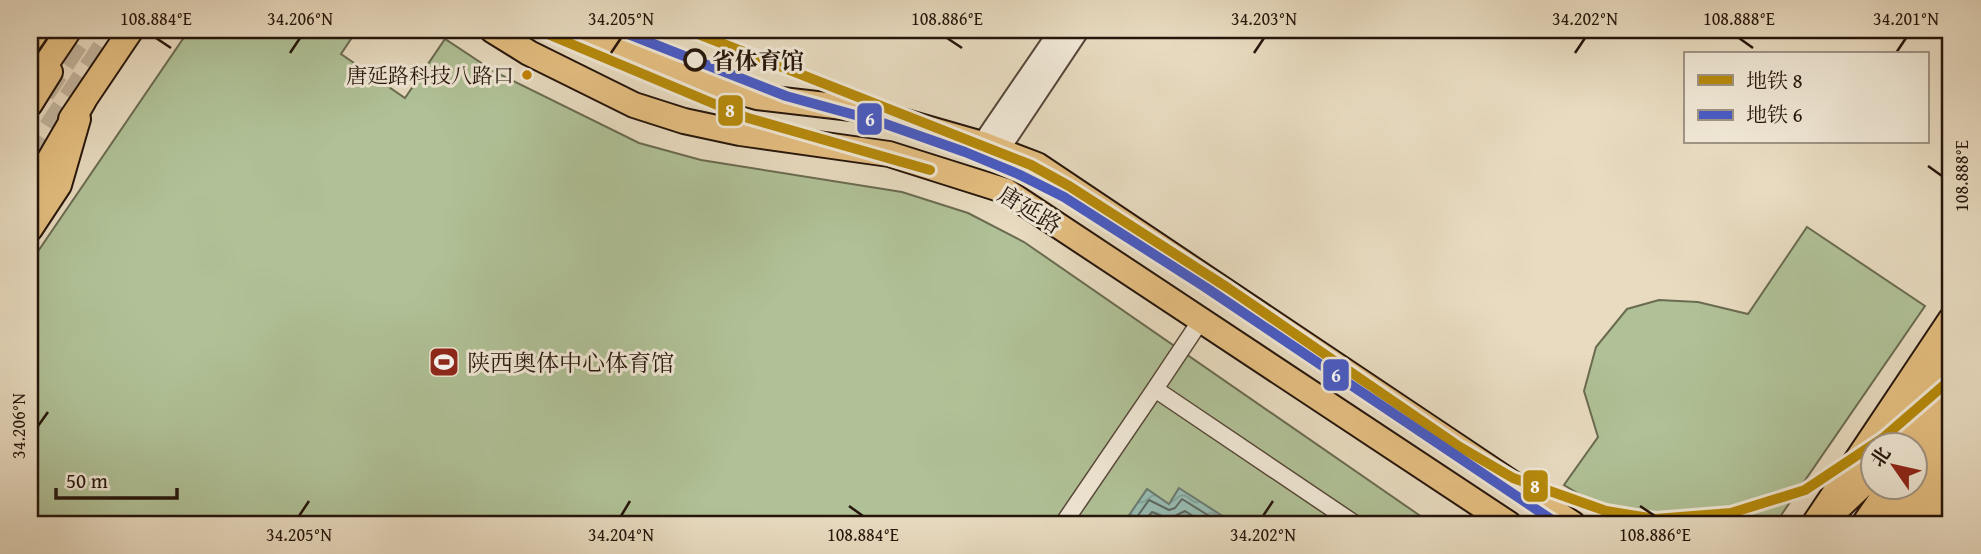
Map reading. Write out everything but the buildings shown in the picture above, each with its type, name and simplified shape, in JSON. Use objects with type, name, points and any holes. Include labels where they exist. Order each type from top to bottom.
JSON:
[{"type":"main road","points":[[30,40],[37,30]]},
{"type":"main road","points":[[30,89],[69,30]]},
{"type":"main road","points":[[30,104],[77,30]]},
{"type":"main road","points":[[30,180],[131,30]]},
{"type":"main road","name":"唐延路","points":[[492,30],[529,53],[622,99],[684,121],[740,133],[889,154],[1006,191],[1509,524]]},
{"type":"main road","name":"唐延路","points":[[587,30],[682,78],[757,97],[860,110],[990,147],[1037,165],[1573,524]]},
{"type":"main road","points":[[30,193],[83,102]]},
{"type":"main road","points":[[30,229],[59,185],[83,102]]},
{"type":"main road","points":[[1814,524],[1951,319]]},
{"type":"main road","points":[[1902,432],[1951,358]]},
{"type":"main road","points":[[1926,432],[1951,395]]},
{"type":"main road","points":[[1892,524],[1951,436]]},
{"type":"main road","points":[[1920,524],[1951,478]]},
{"type":"main road","points":[[1820,524],[1858,489]]},
{"type":"main road","points":[[1864,524],[1879,502]]},
{"type":"main road","points":[[1940,524],[1951,508]]},
{"type":"street","points":[[990,147],[1060,30]]},
{"type":"street","points":[[990,147],[1079,30]]},
{"type":"street","points":[[1063,524],[1201,320]]},
{"type":"street","points":[[1155,389],[1355,524]]},
{"type":"green space","points":[[189,30],[357,30],[341,54],[405,98],[445,39],[495,72],[639,143],[701,160],[902,192],[968,213],[1024,242],[1432,524],[30,524],[30,263]]},
{"type":"green space","points":[[1807,227],[1925,306],[1775,524],[1628,524],[1564,485],[1598,437],[1584,391],[1596,347],[1627,309],[1659,300],[1698,302],[1748,314]]},
{"type":"water","points":[[1179,488],[1235,524],[1123,524],[1147,489],[1169,504]]},
{"type":"tunnel","points":[[43,93],[85,30]]},
{"type":"tunnel","points":[[30,158],[116,30]]},
{"type":"metro line","name":"8","points":[[538,30],[748,118],[930,170]]},
{"type":"metro line","name":"6","points":[[618,30],[786,96],[877,121],[965,152],[1064,197],[1205,287],[1558,524]]},
{"type":"metro line","name":"8","points":[[688,30],[1031,165],[1069,186],[1228,288],[1460,447],[1513,478],[1606,511],[1655,519],[1731,513],[1805,490],[1883,438],[1951,379]]},
{"type":"place","name":"省体育馆","points":[[695,60]]},
{"type":"place","name":"唐延路科技八路口","points":[[527,75]]},
{"type":"place","name":"陕西奥体中心体育馆","points":[[444,362]]}]
